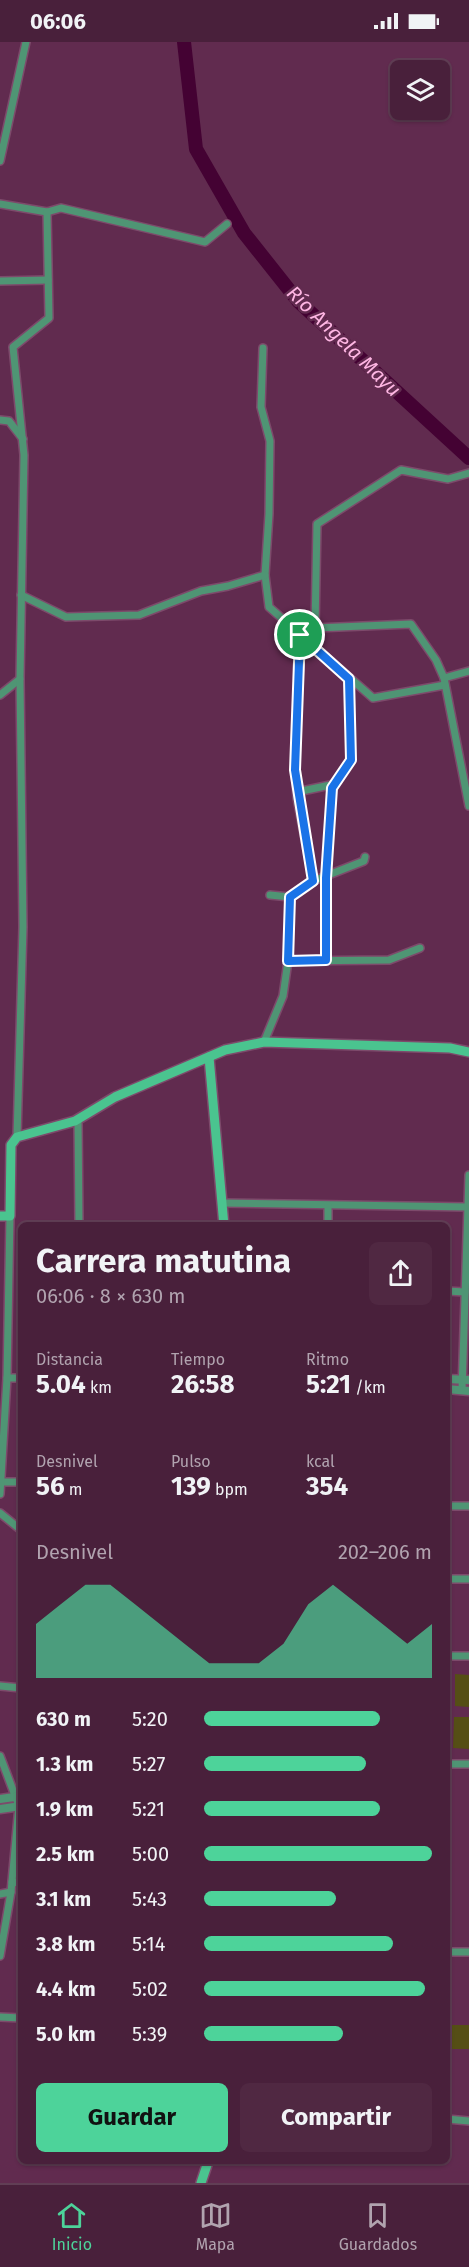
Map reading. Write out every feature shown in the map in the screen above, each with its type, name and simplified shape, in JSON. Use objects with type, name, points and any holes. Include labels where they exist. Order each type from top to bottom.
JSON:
[{"type":"main road","points":[[5,1216],[11,1144],[17,1137],[78,1119],[115,1097],[225,1050],[264,1042],[450,1048],[469,1052]]},
{"type":"main road","points":[[209,1057],[224,1222]]},
{"type":"main road","points":[[201,2183],[207,2164]]},
{"type":"street","points":[[0,161],[26,42]]},
{"type":"street","points":[[0,204],[47,212],[61,208],[205,242],[226,224]]},
{"type":"street","points":[[17,1137],[23,927],[20,679],[24,556],[22,439],[13,347],[49,318],[47,212]]},
{"type":"street","points":[[0,281],[48,280]]},
{"type":"street","points":[[262,348],[261,406],[270,441],[265,575],[269,607],[349,679],[374,698],[445,682],[469,671]]},
{"type":"street","points":[[0,420],[9,421],[22,439]]},
{"type":"street","points":[[315,628],[317,524],[401,470],[448,479],[469,473]]},
{"type":"street","points":[[21,595],[66,617],[139,615],[201,591],[265,575]]},
{"type":"street","points":[[300,635],[315,628],[411,624],[436,660],[445,682],[469,806]]},
{"type":"street","points":[[300,635],[295,716],[297,792],[313,881]]},
{"type":"street","points":[[0,694],[20,679]]},
{"type":"street","points":[[326,960],[326,878],[332,788],[351,760],[349,679]]},
{"type":"street","points":[[297,792],[334,784]]},
{"type":"street","points":[[270,895],[290,897],[313,881],[326,878],[364,861],[365,857]]},
{"type":"street","points":[[264,1042],[283,996],[288,961],[290,897]]},
{"type":"street","points":[[288,961],[389,960],[420,948]]},
{"type":"street","points":[[78,1119],[79,1222]]},
{"type":"street","points":[[450,1389],[466,1390],[465,1292],[469,1175]]},
{"type":"street","points":[[222,1203],[468,1207]]},
{"type":"street","points":[[328,1206],[328,1222]]},
{"type":"street","points":[[0,1494],[7,1378],[5,1216]]},
{"type":"street","points":[[450,1291],[465,1292]]},
{"type":"street","points":[[7,1378],[18,1378]]},
{"type":"street","points":[[450,1379],[466,1380]]},
{"type":"street","points":[[2,1482],[18,1482]]},
{"type":"street","points":[[450,1506],[469,1506]]},
{"type":"street","points":[[0,1513],[18,1528]]},
{"type":"street","points":[[450,1579],[469,1579]]},
{"type":"street","points":[[450,1656],[469,1656]]},
{"type":"street","points":[[0,1686],[18,1688]]},
{"type":"street","points":[[0,1756],[18,1799]]},
{"type":"street","points":[[450,1764],[469,1764]]},
{"type":"street","points":[[0,1799],[18,1801]]},
{"type":"street","points":[[0,1809],[18,1801]]},
{"type":"street","points":[[0,1956],[11,1892],[18,1813]]},
{"type":"street","points":[[12,1882],[18,1883]]},
{"type":"street","points":[[0,1894],[11,1892]]},
{"type":"street","points":[[450,1952],[469,1952]]},
{"type":"street","points":[[0,2017],[18,2018]]},
{"type":"street","points":[[450,2119],[469,2121]]},
{"type":"shaded area","points":[[455,1674],[469,1675],[469,1707],[455,1706]]},
{"type":"shaded area","points":[[454,1717],[469,1717],[469,1749],[453,1748]]},
{"type":"shaded area","points":[[450,2025],[469,2025],[469,2049],[450,2049]]},
{"type":"waterway","name":"Río Angela Mayu","points":[[184,42],[196,149],[244,233],[298,301],[469,458]]},
{"type":"route","points":[[300,635],[349,679],[351,760],[332,788],[326,878],[326,960],[288,961],[290,897],[313,881],[297,798],[295,770],[295,716],[300,635]]}]
